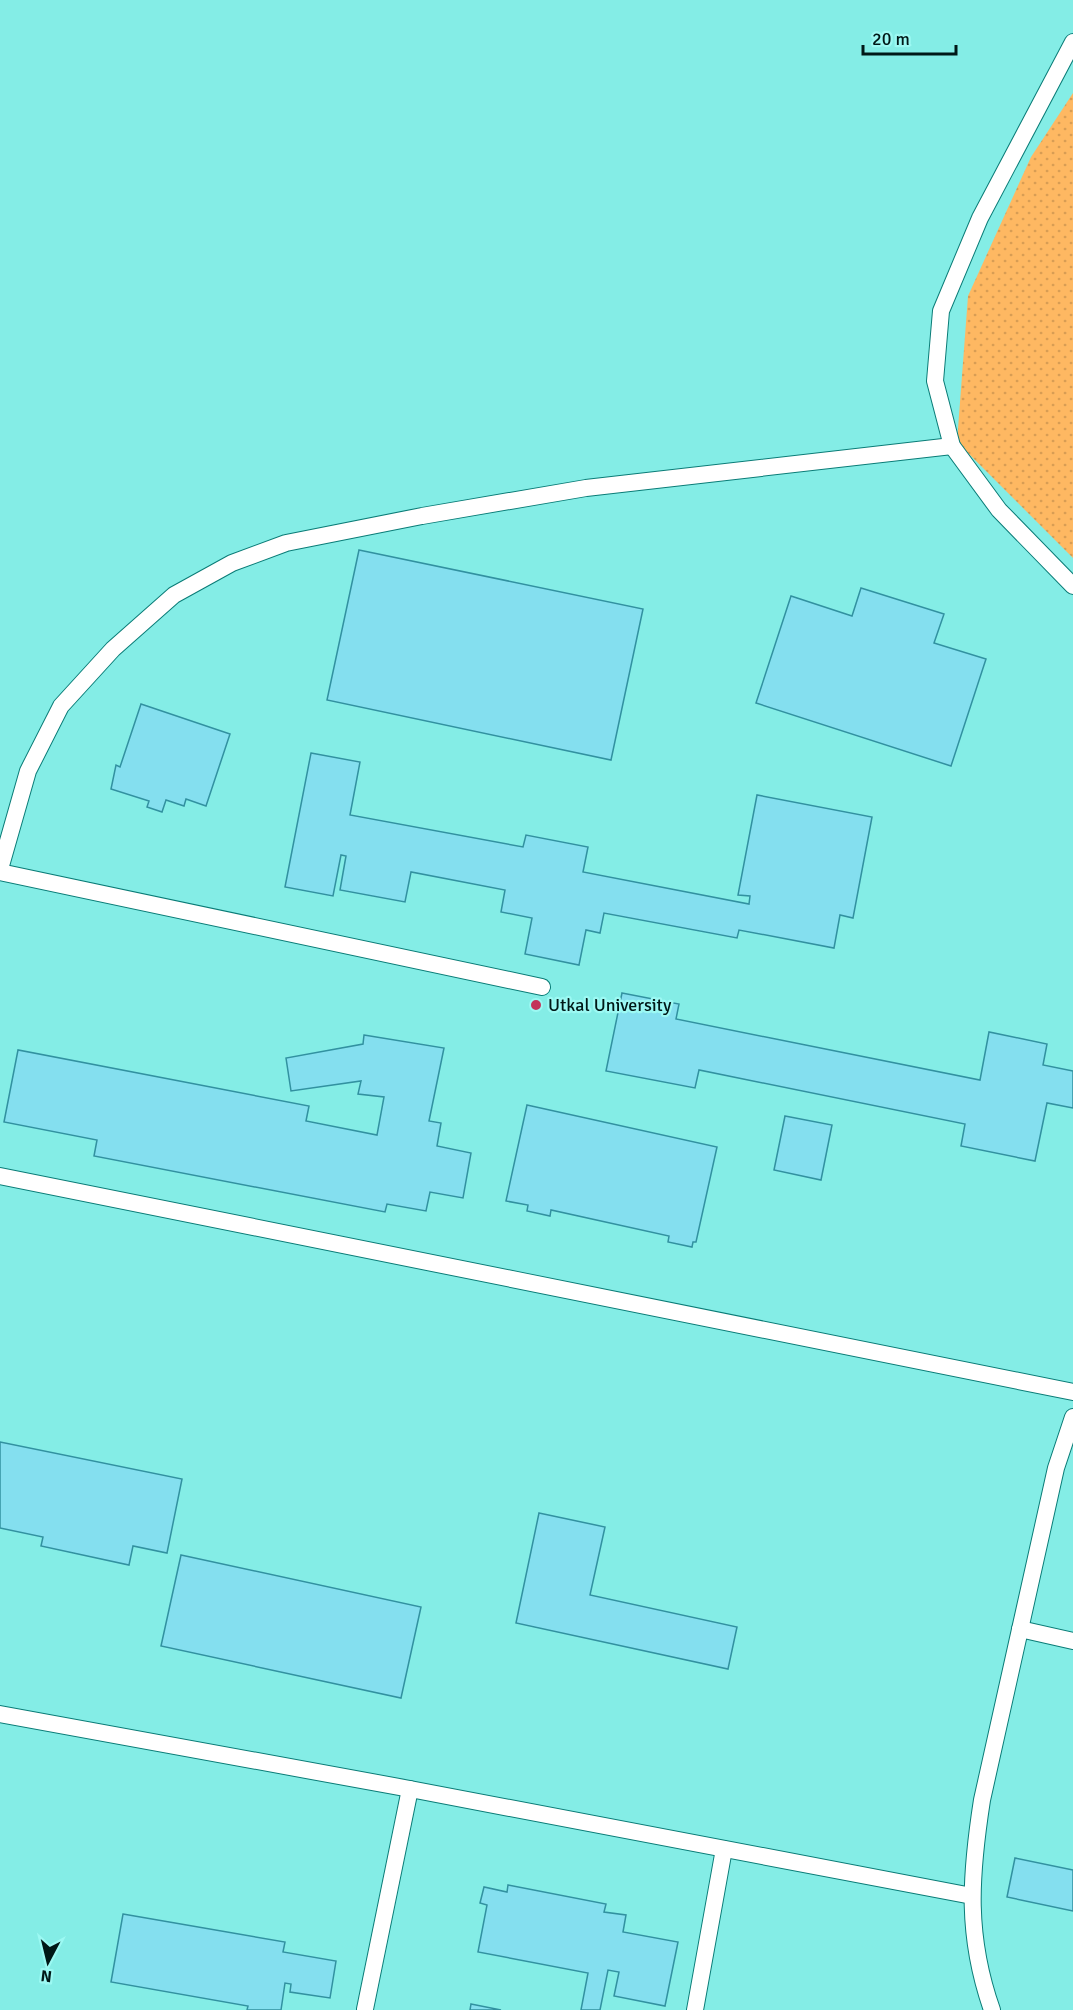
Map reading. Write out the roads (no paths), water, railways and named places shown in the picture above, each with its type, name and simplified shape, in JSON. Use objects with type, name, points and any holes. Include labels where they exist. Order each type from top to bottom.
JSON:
[{"type":"lane","points":[[1073,42],[980,218],[941,311],[935,381],[952,446],[999,510],[1073,586]]},
{"type":"lane","points":[[542,987],[0,870],[28,771],[61,706],[113,649],[174,596],[232,563],[286,543],[422,516],[585,488],[952,446]]},
{"type":"lane","points":[[0,1176],[1073,1392]]},
{"type":"lane","points":[[993,2010],[976,1954],[972,1896],[974,1851],[982,1800],[1056,1468],[1073,1418]]},
{"type":"lane","points":[[1020,1629],[1073,1641]]},
{"type":"lane","points":[[0,1714],[972,1896]]},
{"type":"lane","points":[[365,2010],[410,1789]]},
{"type":"lane","points":[[695,2010],[724,1849]]},
{"type":"place","name":"Utkal University","points":[[536,1005]]}]
